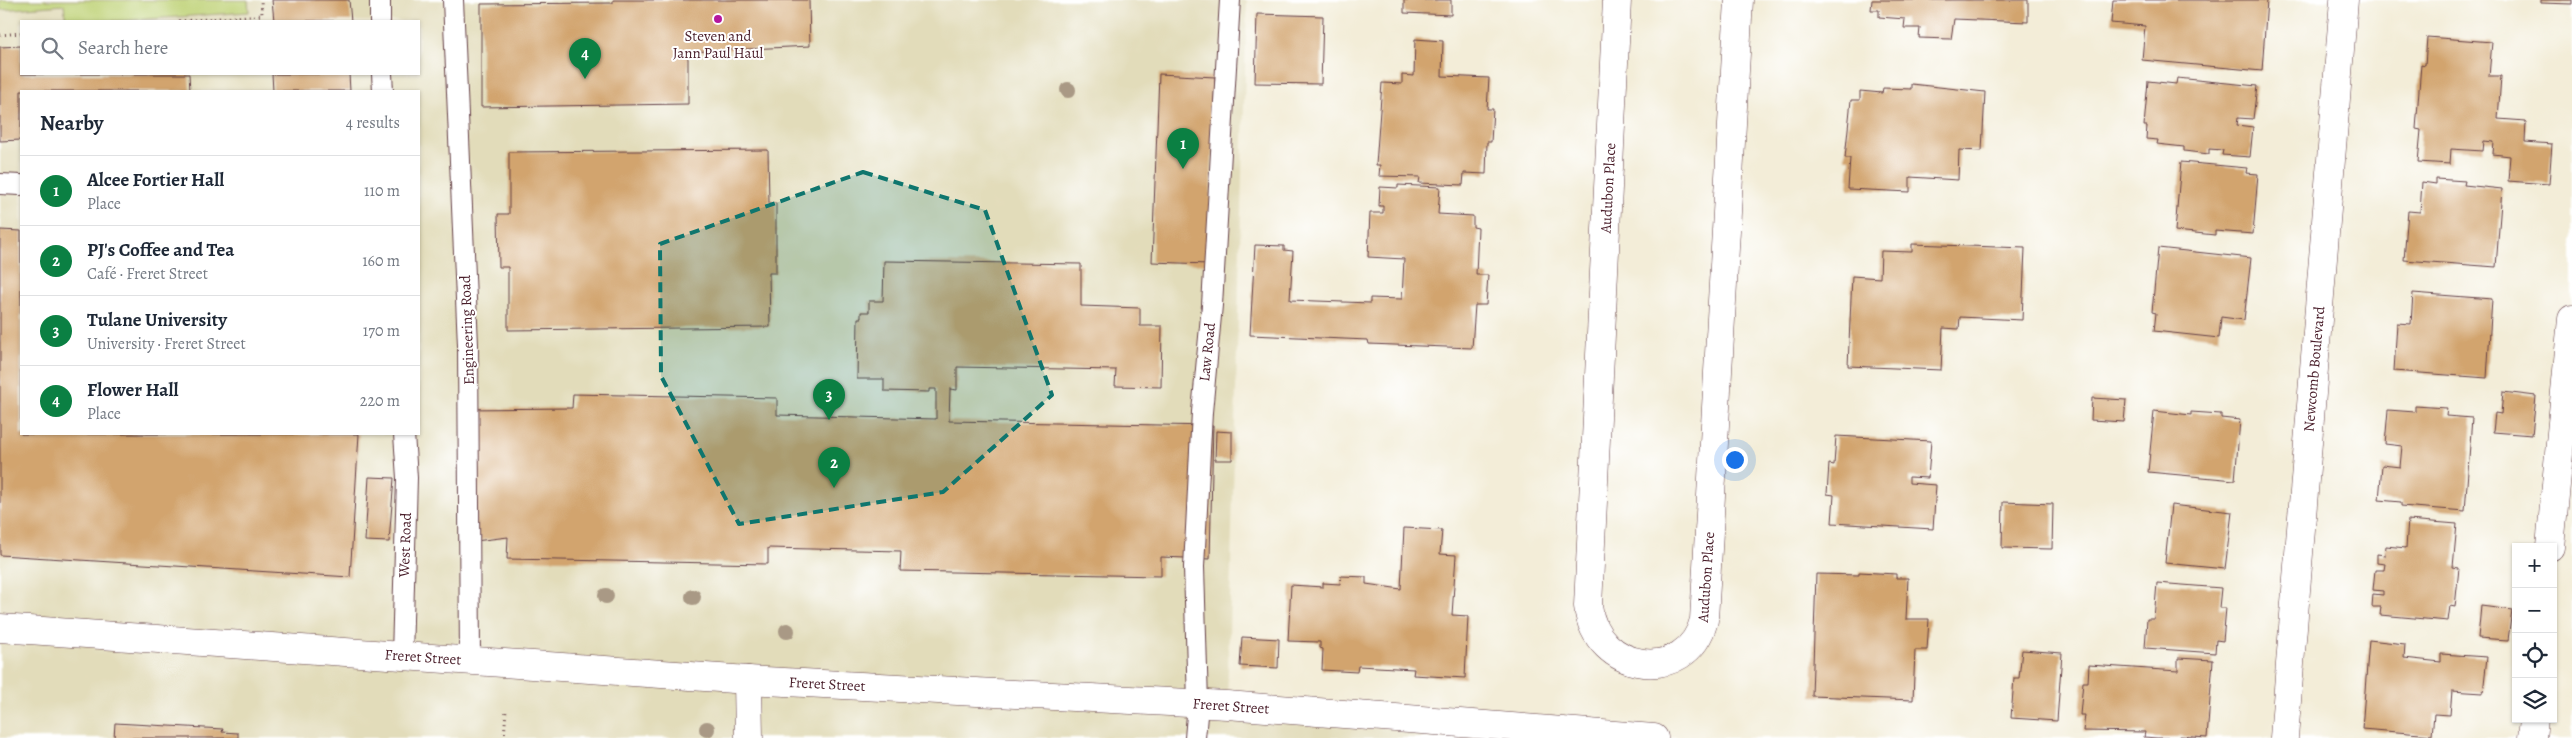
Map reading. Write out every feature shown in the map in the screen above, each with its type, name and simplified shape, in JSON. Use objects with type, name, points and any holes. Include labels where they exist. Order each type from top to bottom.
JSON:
[{"type":"street","name":"Audubon Place","points":[[1618,0],[1588,606],[1595,631],[1607,647],[1629,660],[1643,663],[1664,661],[1682,652],[1697,638],[1704,620],[1739,0]]},
{"type":"street","name":"Newcomb Boulevard","points":[[2284,738],[2344,0]]},
{"type":"street","points":[[2550,543],[2572,319]]},
{"type":"street","name":"Freret Street","points":[[0,628],[748,680],[1198,704],[1653,738]]},
{"type":"street","points":[[748,680],[749,738]]},
{"type":"street","points":[[2532,738],[2534,723]]},
{"type":"lane","points":[[380,0],[380,20]]},
{"type":"lane","name":"Engineering Road","points":[[453,0],[468,345],[470,661]]},
{"type":"lane","name":"Law Road","points":[[1195,738],[1198,704],[1194,567],[1202,412],[1212,305],[1230,0]]},
{"type":"lane","points":[[382,75],[382,90]]},
{"type":"lane","points":[[0,184],[20,186]]},
{"type":"lane","name":"West Road","points":[[402,656],[407,478],[404,435]]},
{"type":"path","points":[[193,20],[262,15],[261,0]]},
{"type":"path","points":[[0,35],[20,33]]},
{"type":"path","points":[[504,738],[506,710]]},
{"type":"highlighted area","points":[[863,172],[985,210],[1052,395],[943,492],[739,524],[661,376],[660,244]]},
{"type":"shaded area","points":[[0,0],[1247,0],[1227,705],[1654,738],[0,738]]},
{"type":"green space","points":[[0,0],[248,0],[249,12],[135,20],[66,20],[64,5],[0,10]]},
{"type":"building","points":[[272,0],[349,0],[351,20],[274,20]]},
{"type":"building","points":[[613,0],[809,0],[810,46],[688,52],[688,104],[481,107],[481,4],[613,3]]},
{"type":"building","points":[[1404,0],[1451,0],[1451,15],[1404,13]]},
{"type":"building","points":[[1872,0],[2028,0],[2028,22],[1954,19],[1951,39],[1919,38],[1920,28],[1904,28],[1905,19],[1879,17],[1879,10],[1871,10]]},
{"type":"building","points":[[2113,0],[2267,0],[2262,71],[2142,60],[2145,26],[2111,23]]},
{"type":"building","points":[[2541,0],[2572,0],[2572,4],[2541,3]]},
{"type":"building","points":[[1257,14],[1323,16],[1321,84],[1255,83]]},
{"type":"building","points":[[2427,37],[2492,42],[2489,76],[2501,76],[2498,119],[2526,121],[2525,142],[2552,144],[2549,184],[2508,181],[2510,156],[2493,154],[2494,142],[2484,141],[2483,151],[2451,149],[2450,164],[2418,162],[2421,130],[2416,129],[2421,64],[2425,65]]},
{"type":"building","points":[[1415,39],[1443,41],[1442,76],[1489,78],[1487,109],[1493,109],[1491,142],[1487,142],[1486,174],[1464,173],[1463,185],[1419,183],[1420,177],[1379,176],[1380,165],[1376,165],[1382,83],[1402,84],[1402,75],[1414,76]]},
{"type":"building","points":[[20,46],[20,75],[189,75],[190,90],[20,90],[20,140],[0,141],[0,47]]},
{"type":"building","points":[[1159,74],[1215,77],[1208,264],[1152,262]]},
{"type":"building","points":[[272,75],[349,75],[350,90],[273,90]]},
{"type":"building","points":[[2177,78],[2257,86],[2253,119],[2238,118],[2237,125],[2253,127],[2250,157],[2222,155],[2223,150],[2209,149],[2209,154],[2184,151],[2184,147],[2157,144],[2158,140],[2146,139],[2147,126],[2144,126],[2148,81],[2176,84]]},
{"type":"building","points":[[1911,84],[1985,92],[1982,151],[1959,150],[1958,180],[1910,177],[1910,192],[1848,189],[1850,158],[1845,158],[1851,100],[1860,100],[1860,91],[1882,93],[1883,88],[1911,89]]},
{"type":"building","points":[[768,150],[769,203],[776,203],[776,273],[769,273],[770,327],[508,330],[508,267],[499,267],[498,214],[509,214],[509,152]]},
{"type":"building","points":[[2181,162],[2247,168],[2246,173],[2258,174],[2253,234],[2215,231],[2215,235],[2175,231]]},
{"type":"building","points":[[2436,179],[2465,181],[2464,185],[2502,189],[2496,267],[2404,260],[2408,211],[2420,212],[2422,182],[2436,184]]},
{"type":"building","points":[[1398,185],[1440,187],[1438,214],[1473,216],[1473,227],[1478,228],[1476,275],[1488,275],[1486,305],[1475,305],[1472,348],[1369,344],[1368,340],[1250,335],[1255,245],[1284,246],[1284,250],[1293,251],[1290,300],[1370,303],[1370,298],[1402,299],[1404,259],[1368,257],[1370,213],[1383,213],[1383,206],[1379,206],[1380,187],[1398,188]]},
{"type":"building","points":[[0,230],[20,231],[20,435],[359,435],[350,577],[0,555]]},
{"type":"building","points":[[1912,244],[2025,248],[2022,320],[1960,317],[1959,329],[1943,328],[1941,370],[1848,366],[1852,276],[1880,278],[1881,251],[1912,252]]},
{"type":"building","points":[[2158,248],[2251,258],[2244,320],[2221,317],[2219,338],[2154,331],[2156,313],[2152,312]]},
{"type":"building","points":[[884,261],[1081,264],[1081,306],[1140,308],[1140,326],[1162,326],[1161,387],[1115,386],[1116,370],[957,367],[957,390],[950,389],[949,421],[1213,426],[1210,559],[1161,557],[1161,576],[900,571],[901,551],[768,548],[768,564],[507,559],[508,537],[459,543],[466,409],[572,408],[573,394],[777,398],[777,415],[936,419],[936,389],[929,389],[929,392],[884,391],[884,379],[857,379],[858,318],[861,318],[861,312],[869,312],[869,301],[883,301]]},
{"type":"building","points":[[2413,293],[2492,299],[2487,378],[2394,371],[2397,323],[2411,324]]},
{"type":"building","points":[[2503,392],[2536,396],[2532,435],[2493,432],[2495,413],[2501,414]]},
{"type":"building","points":[[2092,398],[2126,400],[2124,422],[2091,420]]},
{"type":"building","points":[[2415,406],[2447,408],[2446,416],[2472,418],[2465,511],[2401,506],[2401,502],[2379,500],[2382,465],[2400,467],[2402,446],[2385,444],[2388,410],[2415,412]]},
{"type":"building","points":[[2154,411],[2191,415],[2191,412],[2221,414],[2221,418],[2240,420],[2235,480],[2148,472]]},
{"type":"building","points":[[1216,431],[1232,432],[1232,460],[1215,460]]},
{"type":"building","points":[[1836,436],[1931,441],[1928,478],[1909,477],[1909,483],[1936,485],[1933,529],[1832,523],[1834,495],[1827,494],[1829,464],[1834,465]]},
{"type":"building","points":[[369,477],[394,478],[389,542],[365,541]]},
{"type":"building","points":[[2003,502],[2053,504],[2052,549],[2002,548]]},
{"type":"building","points":[[2171,505],[2232,512],[2225,569],[2165,563]]},
{"type":"building","points":[[2408,520],[2457,524],[2453,567],[2459,568],[2455,607],[2450,606],[2448,621],[2380,615],[2381,607],[2372,607],[2373,594],[2383,595],[2383,591],[2373,590],[2375,570],[2384,570],[2385,564],[2377,563],[2377,554],[2385,555],[2386,546],[2406,548]]},
{"type":"building","points":[[1404,528],[1442,530],[1440,554],[1456,555],[1452,615],[1468,616],[1465,678],[1413,675],[1414,669],[1358,666],[1357,672],[1322,670],[1323,649],[1320,648],[1320,642],[1288,641],[1291,585],[1323,587],[1323,583],[1340,584],[1341,576],[1366,577],[1366,584],[1401,589]]},
{"type":"building","points":[[1859,572],[1896,574],[1896,578],[1908,578],[1906,619],[1929,619],[1927,650],[1915,650],[1913,700],[1812,696],[1816,574],[1859,575]]},
{"type":"building","points":[[2157,583],[2221,588],[2219,608],[2226,608],[2223,641],[2216,640],[2215,653],[2145,648],[2147,619],[2154,619]]},
{"type":"building","points":[[2481,606],[2512,610],[2508,640],[2478,638]]},
{"type":"building","points":[[1242,637],[1279,639],[1278,668],[1240,666]]},
{"type":"building","points":[[2369,640],[2405,644],[2404,658],[2441,662],[2441,654],[2487,657],[2483,693],[2452,691],[2450,715],[2434,714],[2432,735],[2362,729]]},
{"type":"building","points":[[2022,650],[2062,653],[2057,721],[2011,718],[2014,678],[2019,678]]},
{"type":"building","points":[[2178,658],[2213,660],[2207,738],[2179,736],[2179,738],[2157,738],[2144,737],[2145,732],[2083,731],[2085,715],[2080,715],[2083,682],[2088,682],[2089,665],[2178,671]]},
{"type":"building","points":[[115,723],[223,729],[222,732],[238,733],[238,738],[114,738]]},
{"type":"place","name":"Steven and Jann Paul Haul","points":[[718,19]]},
{"type":"place","name":"Flower Hall","points":[[585,79]]},
{"type":"place","name":"Alcee Fortier Hall","points":[[1183,169]]},
{"type":"place","name":"Tulane University","points":[[829,420]]},
{"type":"place","name":"PJ's Coffee and Tea","points":[[834,488]]}]
